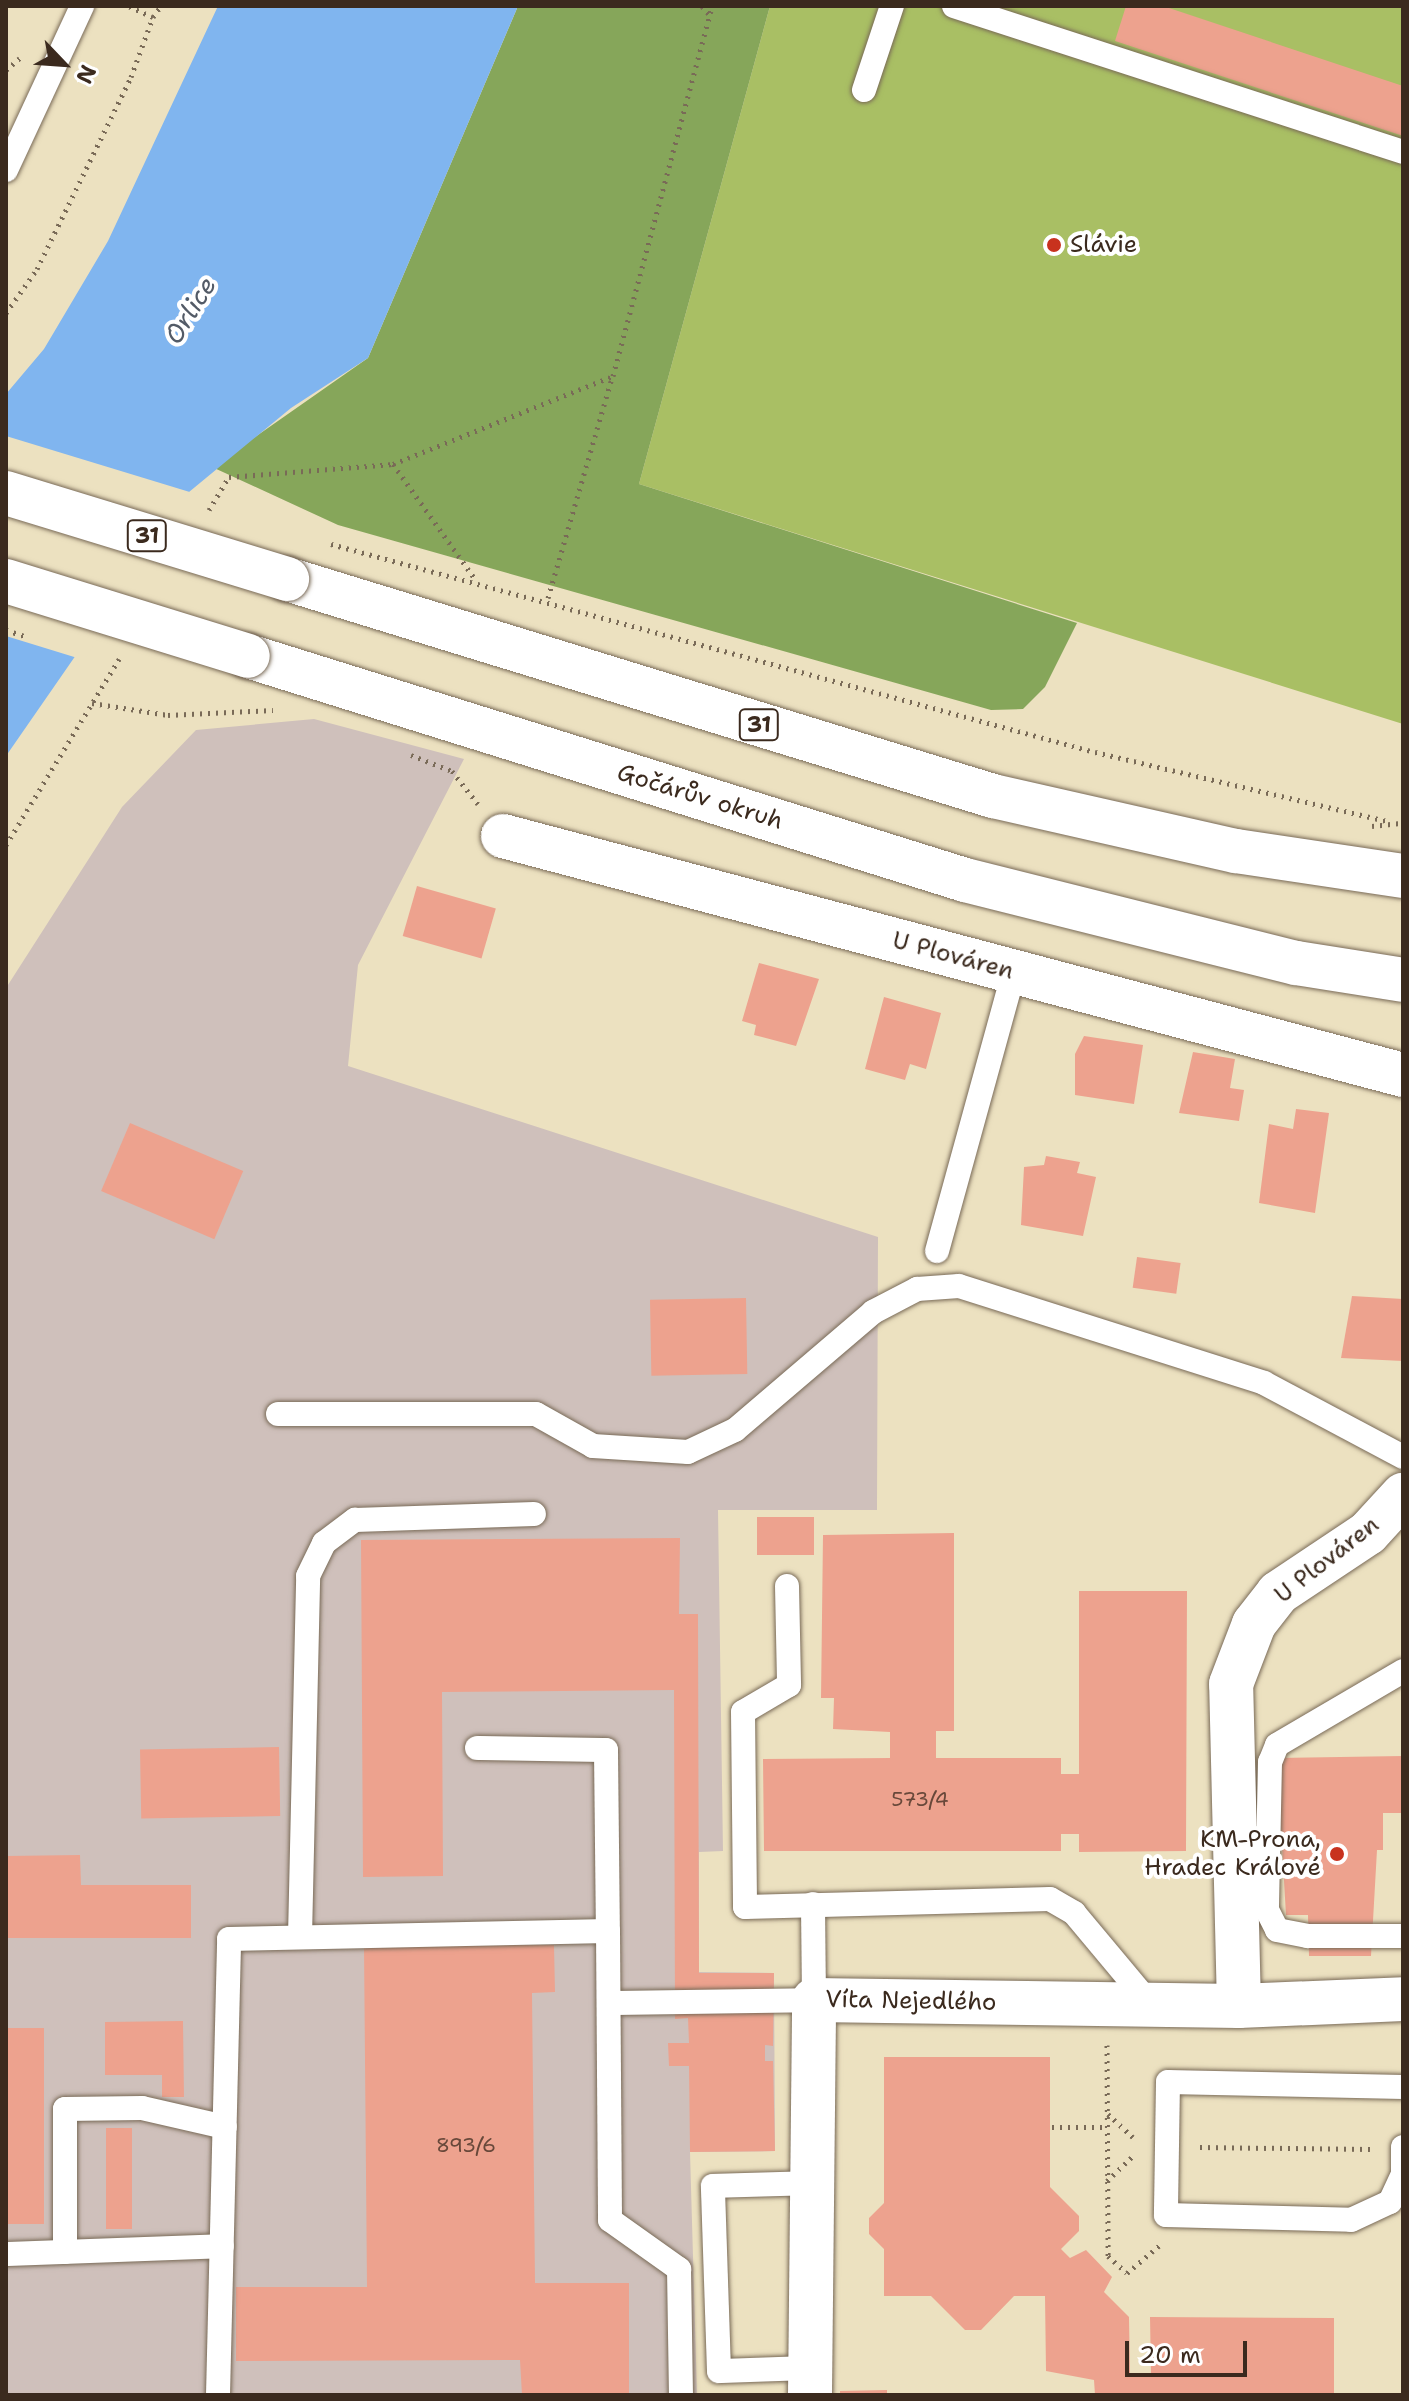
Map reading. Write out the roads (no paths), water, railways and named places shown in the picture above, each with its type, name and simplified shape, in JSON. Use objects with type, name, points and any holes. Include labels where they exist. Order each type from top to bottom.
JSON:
[{"type":"main road","name":"31","points":[[6,493],[993,796],[1236,851],[1403,876]]},
{"type":"main road","name":"Gočárův okruh","points":[[6,581],[965,880],[1188,938],[1403,980]]},
{"type":"main road","name":"U Plováren","points":[[503,836],[1403,1075]]},
{"type":"main road","name":"U Plováren","points":[[1239,2006],[1231,1684],[1254,1624],[1278,1593],[1368,1533],[1403,1495]]},
{"type":"main road","name":"Víta Nejedlého","points":[[810,2381],[814,2000],[1239,2006],[1403,1999]]},
{"type":"lane","points":[[6,170],[82,6]]},
{"type":"lane","points":[[864,90],[892,6]]},
{"type":"lane","points":[[954,6],[1403,152]]},
{"type":"lane","points":[[937,1251],[1014,972]]},
{"type":"lane","points":[[278,1414],[536,1414],[593,1446],[688,1452],[735,1430],[873,1312],[917,1289],[959,1286],[1264,1383],[1403,1457]]},
{"type":"lane","points":[[300,1937],[308,1576],[324,1543],[355,1520],[534,1514]]},
{"type":"lane","points":[[787,1586],[789,1685],[743,1712],[745,1907],[1050,1899],[1074,1913],[1151,2005]]},
{"type":"lane","points":[[1403,1671],[1277,1745],[1270,1762],[1267,1910],[1277,1930],[1308,1936],[1403,1936]]},
{"type":"lane","points":[[477,1748],[606,1750],[610,2220],[679,2269],[681,2395]]},
{"type":"lane","points":[[609,2003],[814,2000],[813,1904]]},
{"type":"lane","points":[[218,2395],[229,1939],[608,1931]]},
{"type":"lane","points":[[1403,2087],[1168,2082],[1166,2215],[1351,2220],[1390,2202],[1403,2174],[1403,2148]]},
{"type":"lane","points":[[65,2252],[65,2109],[142,2108],[225,2127]]},
{"type":"lane","points":[[810,2381],[719,2371],[713,2186],[812,2183]]},
{"type":"lane","points":[[6,2254],[222,2246]]},
{"type":"water","name":"Orlice","points":[[218,6],[518,6],[368,358],[291,408],[189,492],[6,756],[6,394],[44,349],[108,241]]},
{"type":"place","name":"Slávie","points":[[1054,245]]},
{"type":"place","name":"KM-Prona, Hradec Králové","points":[[1337,1854]]}]
